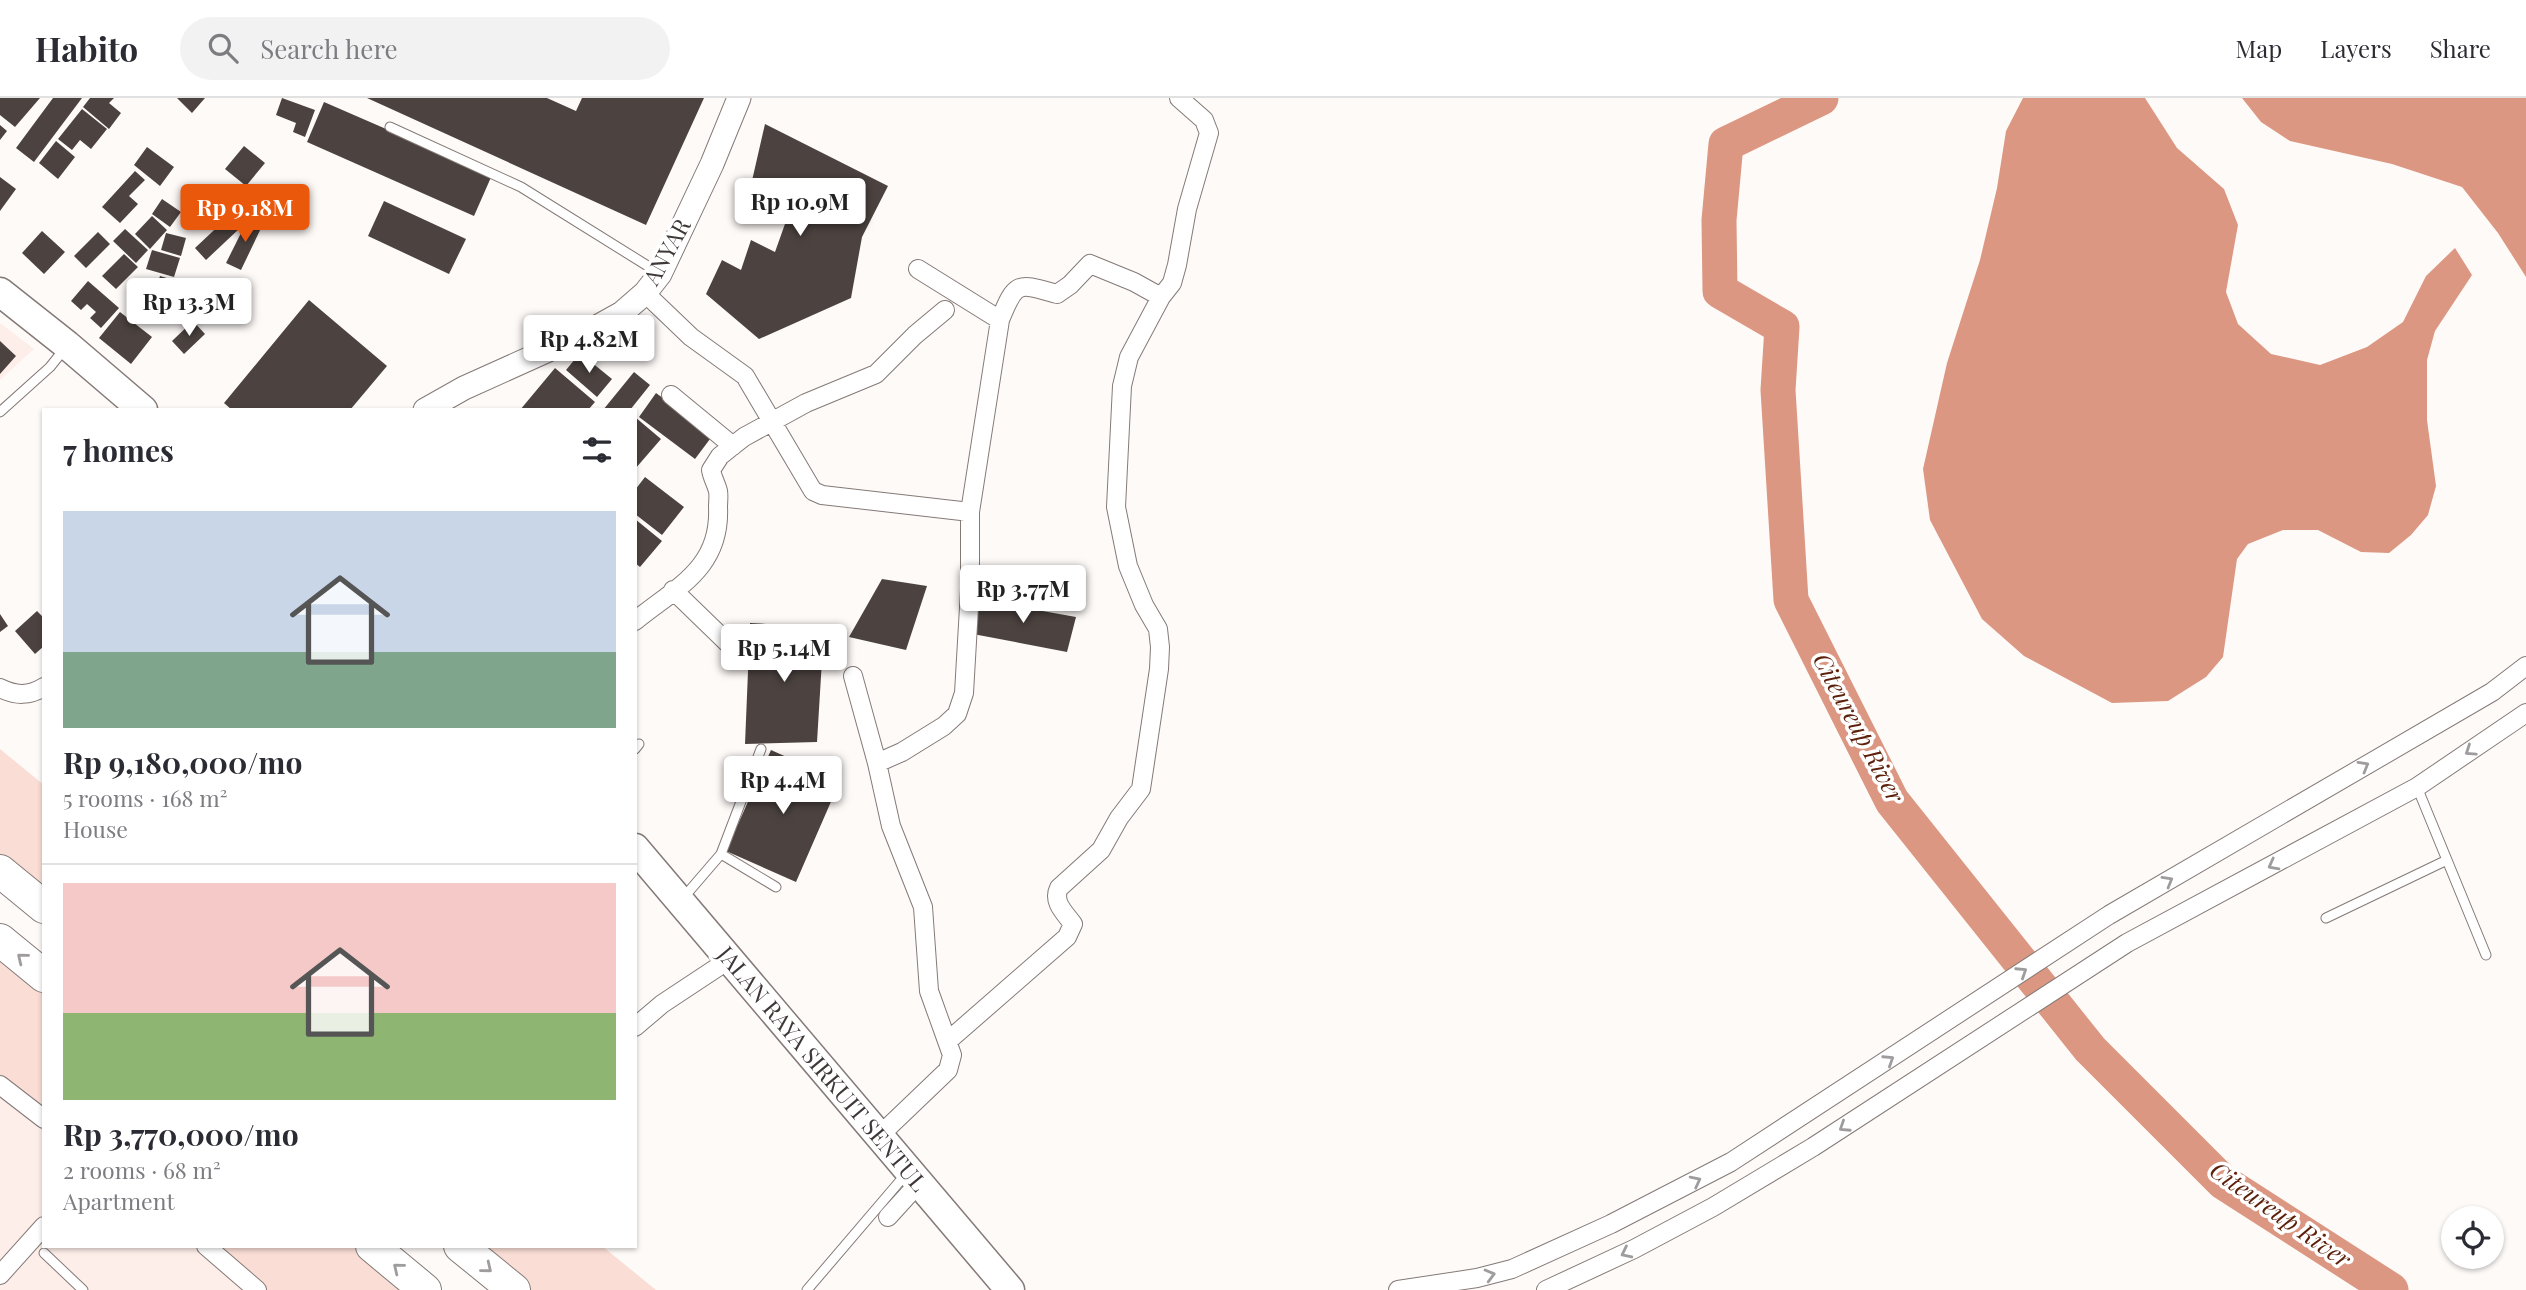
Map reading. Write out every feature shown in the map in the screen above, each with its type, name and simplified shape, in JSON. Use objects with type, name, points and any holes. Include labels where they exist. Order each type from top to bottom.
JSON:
[{"type":"highway","points":[[0,871],[42,904]]},
{"type":"highway","points":[[0,940],[42,974]]},
{"type":"highway","points":[[374,1248],[425,1290]]},
{"type":"highway","points":[[462,1248],[514,1290]]},
{"type":"main road","points":[[0,292],[141,408]]},
{"type":"main road","name":"JALAN RAYA SIRKUIT SENTUL","points":[[637,850],[1010,1290]]},
{"type":"street","name":"ANYAR","points":[[429,408],[464,388],[586,333],[622,313],[645,293],[660,274],[739,98]]},
{"type":"street","points":[[949,1040],[1067,937],[1073,924],[1057,902],[1056,894],[1059,888],[1101,850],[1119,818],[1141,789],[1160,647],[1158,629],[1128,566],[1116,507],[1124,374],[1129,357],[1172,282],[1178,265],[1186,209],[1209,133],[1204,120],[1179,98]]},
{"type":"street","points":[[877,763],[924,740],[957,714],[964,693],[970,590],[970,512],[1000,320],[1014,291],[1022,285],[1032,285],[1057,294],[1090,264],[1134,282],[1161,297]]},
{"type":"street","points":[[918,269],[1000,320]]},
{"type":"street","points":[[645,293],[691,337],[745,376],[813,491],[822,495],[970,512]]},
{"type":"street","points":[[637,619],[673,590],[686,583],[709,556],[719,524],[718,491],[711,470],[720,456],[744,437],[773,421],[876,374],[945,310]]},
{"type":"street","points":[[671,396],[733,446]]},
{"type":"street","points":[[673,590],[738,653]]},
{"type":"street","points":[[1398,1290],[1477,1278],[1512,1269],[1611,1224],[1731,1163],[2109,915],[2492,692],[2526,666]]},
{"type":"street","points":[[853,676],[891,826],[923,907],[929,991],[949,1040],[952,1055],[948,1070],[878,1137]]},
{"type":"street","points":[[0,688],[24,694],[42,688]]},
{"type":"street","points":[[1546,1290],[1634,1250],[1713,1208],[1813,1147],[2127,943],[2417,787],[2526,713]]},
{"type":"street","points":[[637,1025],[662,1004],[730,959]]},
{"type":"street","points":[[1945,1023],[1960,1050]]},
{"type":"street","points":[[0,1085],[42,1117]]},
{"type":"street","points":[[888,1217],[913,1178]]},
{"type":"street","points":[[0,1275],[42,1228]]},
{"type":"street","points":[[208,1248],[257,1290]]},
{"type":"lane","points":[[390,127],[521,187],[660,274]]},
{"type":"lane","points":[[0,412],[50,367],[67,345]]},
{"type":"lane","points":[[681,900],[720,854],[761,749]]},
{"type":"lane","points":[[2417,787],[2486,955]]},
{"type":"lane","points":[[720,854],[776,887]]},
{"type":"lane","points":[[2326,918],[2447,860]]},
{"type":"lane","points":[[807,1290],[913,1178]]},
{"type":"lane","points":[[44,1254],[83,1290]]},
{"type":"shaded area","points":[[2023,98],[2145,98],[2177,148],[2224,189],[2238,225],[2226,292],[2238,324],[2271,354],[2320,365],[2367,347],[2403,322],[2426,276],[2455,248],[2472,275],[2435,331],[2427,360],[2427,420],[2436,486],[2428,515],[2411,535],[2389,553],[2361,552],[2318,530],[2283,530],[2248,544],[2237,559],[2223,657],[2206,677],[2168,701],[2112,703],[2024,656],[1982,619],[1930,520],[1923,469],[1947,363],[1980,260],[1997,188],[2006,131]]},
{"type":"shaded area","points":[[2242,98],[2526,98],[2526,277],[2498,233],[2462,187],[2392,164],[2290,141],[2261,122]]},
{"type":"shaded area","points":[[0,323],[34,349],[0,380]]},
{"type":"shaded area","points":[[0,749],[42,783],[42,905],[0,871]]},
{"type":"shaded area","points":[[0,940],[42,974],[42,1112],[0,1078]]},
{"type":"shaded area","points":[[0,1075],[42,1107],[42,1248],[210,1248],[258,1290],[0,1290]]},
{"type":"shaded area","points":[[208,1248],[374,1248],[425,1290],[258,1290]]},
{"type":"shaded area","points":[[462,1248],[604,1248],[656,1290],[514,1290]]},
{"type":"building","points":[[0,98],[40,98],[15,127],[0,115]]},
{"type":"building","points":[[53,98],[82,98],[34,162],[16,148]]},
{"type":"building","points":[[90,98],[114,98],[109,103],[121,113],[109,129],[83,107]]},
{"type":"building","points":[[177,98],[205,98],[192,113]]},
{"type":"building","points":[[282,98],[315,110],[305,137],[293,132],[296,123],[276,115]]},
{"type":"building","points":[[367,98],[547,98],[576,111],[582,98],[704,98],[646,225]]},
{"type":"building","points":[[324,102],[492,175],[474,216],[307,142]]},
{"type":"building","points":[[82,109],[107,129],[91,149],[80,140],[72,150],[58,139]]},
{"type":"building","points":[[765,124],[888,186],[862,237],[851,298],[759,339],[706,294],[722,260],[741,270],[751,240],[775,252],[791,207],[751,185]]},
{"type":"building","points":[[0,125],[7,131],[0,140]]},
{"type":"building","points":[[56,141],[75,157],[58,179],[39,163]]},
{"type":"building","points":[[244,146],[265,163],[246,186],[225,169]]},
{"type":"building","points":[[147,147],[174,167],[160,186],[134,165]]},
{"type":"building","points":[[135,171],[145,180],[129,196],[138,204],[120,223],[102,207]]},
{"type":"building","points":[[0,177],[16,189],[0,211]]},
{"type":"building","points":[[162,199],[181,212],[170,227],[152,214]]},
{"type":"building","points":[[384,201],[466,239],[449,274],[368,236]]},
{"type":"building","points":[[152,216],[167,230],[150,249],[135,234]]},
{"type":"building","points":[[229,216],[240,228],[206,260],[195,248]]},
{"type":"building","points":[[249,217],[263,224],[241,270],[226,263]]},
{"type":"building","points":[[125,229],[148,250],[136,263],[113,241]]},
{"type":"building","points":[[42,231],[65,252],[44,274],[22,253]]},
{"type":"building","points":[[98,232],[110,244],[86,268],[74,256]]},
{"type":"building","points":[[166,233],[186,238],[181,256],[161,250]]},
{"type":"building","points":[[152,250],[180,258],[174,277],[146,269]]},
{"type":"building","points":[[124,254],[138,267],[116,289],[102,276]]},
{"type":"building","points":[[160,276],[177,281],[170,305],[152,300]]},
{"type":"building","points":[[88,281],[119,308],[101,328],[90,318],[96,312],[87,304],[81,310],[71,301]]},
{"type":"building","points":[[309,300],[387,366],[352,408],[230,408],[224,403]]},
{"type":"building","points":[[120,312],[152,337],[131,364],[99,338]]},
{"type":"building","points":[[193,321],[205,334],[184,354],[172,341]]},
{"type":"building","points":[[0,341],[16,356],[0,374]]},
{"type":"building","points":[[580,353],[612,379],[597,397],[566,370]]},
{"type":"building","points":[[555,368],[595,402],[590,408],[522,408]]},
{"type":"building","points":[[634,372],[650,385],[632,408],[605,408]]},
{"type":"building","points":[[656,393],[713,435],[695,459],[639,417]]},
{"type":"building","points":[[637,419],[661,439],[637,467]]},
{"type":"building","points":[[645,477],[684,507],[662,535],[637,516],[637,487]]},
{"type":"building","points":[[637,521],[662,541],[640,567],[637,565]]},
{"type":"building","points":[[882,579],[927,586],[906,650],[849,637]]},
{"type":"building","points":[[976,599],[1076,617],[1067,652],[973,634]]},
{"type":"building","points":[[37,611],[42,616],[42,648],[35,654],[15,631]]},
{"type":"building","points":[[0,614],[8,626],[0,632]]},
{"type":"building","points":[[750,623],[824,627],[817,742],[745,744]]},
{"type":"building","points":[[771,750],[840,781],[796,882],[726,851]]},
{"type":"waterway","name":"Citeureup River","points":[[1821,98],[1726,144],[1719,220],[1720,291],[1782,327],[1778,390],[1791,600],[1892,801],[2090,1049],[2223,1182],[2391,1290]]}]
